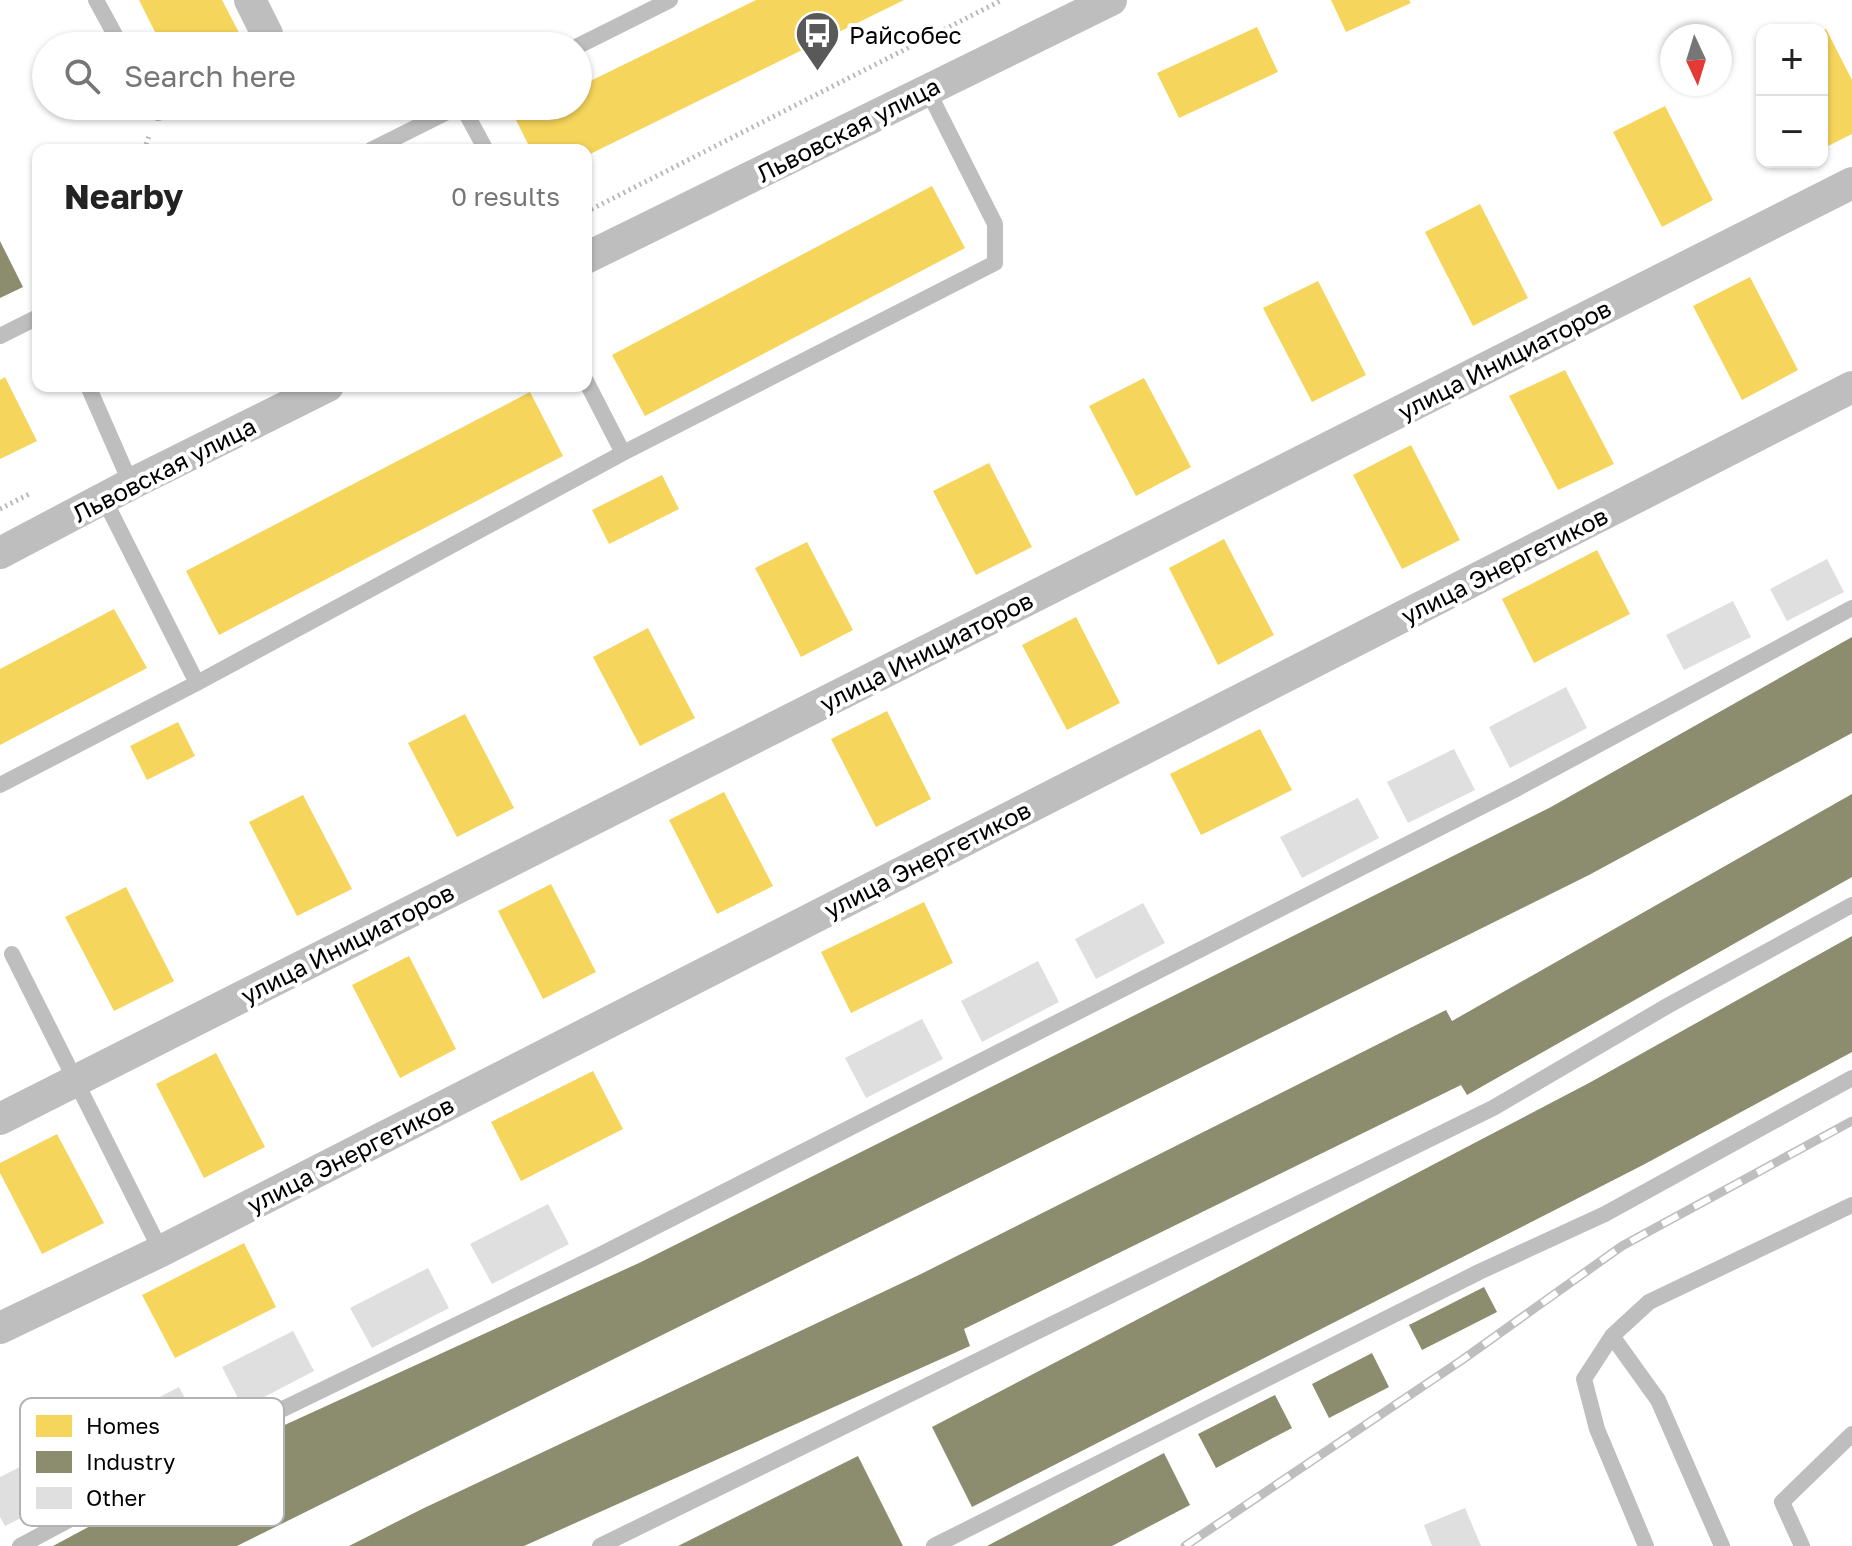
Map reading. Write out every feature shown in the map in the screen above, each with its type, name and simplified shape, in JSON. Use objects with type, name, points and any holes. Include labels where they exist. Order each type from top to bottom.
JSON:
[{"type":"street","points":[[250,0],[266,32]]},
{"type":"street","name":"Львовская улица","points":[[592,255],[1111,0]]},
{"type":"street","name":"улица Инициаторов","points":[[0,1119],[1852,183]]},
{"type":"street","name":"улица Энергетиков","points":[[0,1328],[161,1251],[1852,387]]},
{"type":"street","name":"Львовская улица","points":[[0,553],[316,392]]},
{"type":"lane","points":[[96,0],[113,32]]},
{"type":"lane","points":[[592,39],[670,0]]},
{"type":"lane","points":[[0,785],[197,683],[623,453],[995,263],[995,224],[927,89]]},
{"type":"lane","points":[[383,144],[432,120]]},
{"type":"lane","points":[[468,120],[482,144]]},
{"type":"lane","points":[[0,336],[32,320]]},
{"type":"lane","points":[[90,392],[117,491],[197,683]]},
{"type":"lane","points":[[592,392],[623,453]]},
{"type":"lane","points":[[284,1408],[594,1258],[1518,788],[1852,608]]},
{"type":"lane","points":[[600,1546],[1493,1108],[1669,1005],[1852,905]]},
{"type":"lane","points":[[12,954],[161,1251]]},
{"type":"lane","points":[[934,1546],[1479,1272],[1605,1214],[1852,1078]]},
{"type":"lane","points":[[1646,1546],[1597,1429],[1584,1379],[1612,1336],[1649,1302],[1852,1205]]},
{"type":"lane","points":[[1612,1336],[1658,1400],[1722,1546]]},
{"type":"lane","points":[[1802,1546],[1782,1502],[1852,1434]]},
{"type":"lane","points":[[20,1546],[58,1526]]},
{"type":"path","points":[[592,209],[1002,0]]},
{"type":"building: Homes","points":[[139,0],[222,0],[239,32],[155,32]]},
{"type":"building: Homes","points":[[756,0],[904,0],[592,153],[592,144],[528,144],[516,120],[592,120],[592,80]]},
{"type":"building: Homes","points":[[1331,0],[1409,0],[1411,3],[1346,32]]},
{"type":"building: Homes","points":[[1257,27],[1278,72],[1179,118],[1157,73]]},
{"type":"building: Homes","points":[[1828,33],[1852,80],[1852,134],[1828,146]]},
{"type":"building: Homes","points":[[1665,106],[1713,200],[1662,227],[1613,132]]},
{"type":"building: Homes","points":[[932,186],[965,248],[645,416],[612,355]]},
{"type":"building: Homes","points":[[1480,204],[1528,298],[1473,326],[1425,232]]},
{"type":"building: Homes","points":[[1750,277],[1798,370],[1742,400],[1693,306]]},
{"type":"building: Homes","points":[[1318,281],[1366,375],[1312,402],[1263,308]]},
{"type":"building: Homes","points":[[1565,370],[1614,464],[1558,490],[1509,396]]},
{"type":"building: Homes","points":[[5,377],[37,441],[0,459],[0,380]]},
{"type":"building: Homes","points":[[1144,378],[1191,467],[1136,496],[1089,406]]},
{"type":"building: Homes","points":[[530,392],[563,456],[219,635],[186,571]]},
{"type":"building: Homes","points":[[1411,445],[1460,540],[1402,569],[1353,475]]},
{"type":"building: Homes","points":[[989,463],[1032,547],[976,575],[933,491]]},
{"type":"building: Homes","points":[[662,475],[679,509],[609,544],[592,510]]},
{"type":"building: Homes","points":[[1224,539],[1274,635],[1218,665],[1169,568]]},
{"type":"building: Homes","points":[[807,542],[853,630],[801,657],[755,568]]},
{"type":"building: Homes","points":[[1597,550],[1630,614],[1534,663],[1502,599]]},
{"type":"building: Homes","points":[[114,609],[147,668],[0,745],[0,669]]},
{"type":"building: Homes","points":[[1076,617],[1120,703],[1067,730],[1022,645]]},
{"type":"building: Homes","points":[[648,628],[695,718],[640,746],[593,657]]},
{"type":"building: Homes","points":[[887,711],[931,799],[876,827],[831,739]]},
{"type":"building: Homes","points":[[465,714],[514,808],[457,837],[408,743]]},
{"type":"building: Homes","points":[[178,722],[195,756],[147,780],[130,746]]},
{"type":"building: Homes","points":[[1260,729],[1292,790],[1201,835],[1170,774]]},
{"type":"building: Homes","points":[[724,792],[773,886],[717,914],[669,820]]},
{"type":"building: Homes","points":[[303,795],[352,889],[297,916],[249,822]]},
{"type":"building: Homes","points":[[551,884],[596,972],[543,999],[498,911]]},
{"type":"building: Homes","points":[[126,887],[174,981],[114,1011],[65,917]]},
{"type":"building: Homes","points":[[924,902],[953,963],[851,1013],[821,952]]},
{"type":"building: Homes","points":[[409,956],[456,1049],[400,1078],[352,985]]},
{"type":"building: Homes","points":[[216,1053],[265,1147],[204,1178],[156,1084]]},
{"type":"building: Homes","points":[[593,1071],[623,1129],[521,1181],[491,1122]]},
{"type":"building: Homes","points":[[57,1134],[104,1223],[42,1254],[0,1173],[0,1163]]},
{"type":"building: Homes","points":[[244,1243],[276,1307],[175,1358],[142,1295]]},
{"type":"building: Industry","points":[[0,241],[23,287],[0,298]]},
{"type":"building: Industry","points":[[1852,637],[1852,733],[1589,875],[284,1523],[284,1425],[639,1263],[1551,807]]},
{"type":"building: Industry","points":[[1852,794],[1852,877],[1467,1095],[1461,1085],[964,1329],[970,1346],[524,1546],[349,1546],[921,1274],[1446,1010],[1452,1021]]},
{"type":"building: Industry","points":[[1852,936],[1852,1052],[1643,1165],[972,1507],[932,1427],[1589,1083]]},
{"type":"building: Industry","points":[[1484,1287],[1497,1312],[1422,1350],[1409,1325]]},
{"type":"building: Industry","points":[[1372,1353],[1389,1387],[1329,1418],[1312,1384]]},
{"type":"building: Industry","points":[[1275,1395],[1292,1428],[1216,1468],[1198,1434]]},
{"type":"building: Industry","points":[[1164,1453],[1190,1505],[1112,1546],[987,1546]]},
{"type":"building: Industry","points":[[858,1456],[903,1546],[678,1546]]},
{"type":"building: Industry","points":[[90,1526],[277,1526],[237,1546],[53,1546]]},
{"type":"building: Other","points":[[1827,559],[1844,592],[1787,621],[1770,589]]},
{"type":"building: Other","points":[[1733,601],[1751,637],[1684,670],[1666,635]]},
{"type":"building: Other","points":[[1566,687],[1587,728],[1510,768],[1489,727]]},
{"type":"building: Other","points":[[1454,749],[1475,790],[1408,823],[1387,782]]},
{"type":"building: Other","points":[[1358,798],[1379,838],[1302,878],[1280,837]]},
{"type":"building: Other","points":[[1143,903],[1165,943],[1096,979],[1075,939]]},
{"type":"building: Other","points":[[1038,961],[1059,1002],[982,1042],[961,1001]]},
{"type":"building: Other","points":[[922,1019],[943,1059],[866,1098],[845,1058]]},
{"type":"building: Other","points":[[548,1204],[569,1244],[492,1284],[470,1244]]},
{"type":"building: Other","points":[[428,1268],[449,1308],[372,1348],[350,1308]]},
{"type":"building: Other","points":[[293,1331],[314,1371],[262,1398],[238,1398],[222,1367]]},
{"type":"building: Other","points":[[179,1387],[185,1398],[158,1398]]},
{"type":"building: Other","points":[[20,1467],[20,1518],[5,1526],[0,1517],[0,1477]]},
{"type":"building: Other","points":[[1465,1508],[1481,1546],[1432,1546],[1424,1525]]},
{"type":"railway","points":[[1185,1546],[1462,1360],[1622,1246],[1852,1121]]},
{"type":"place","name":"Райсобес","points":[[818,73]]}]
